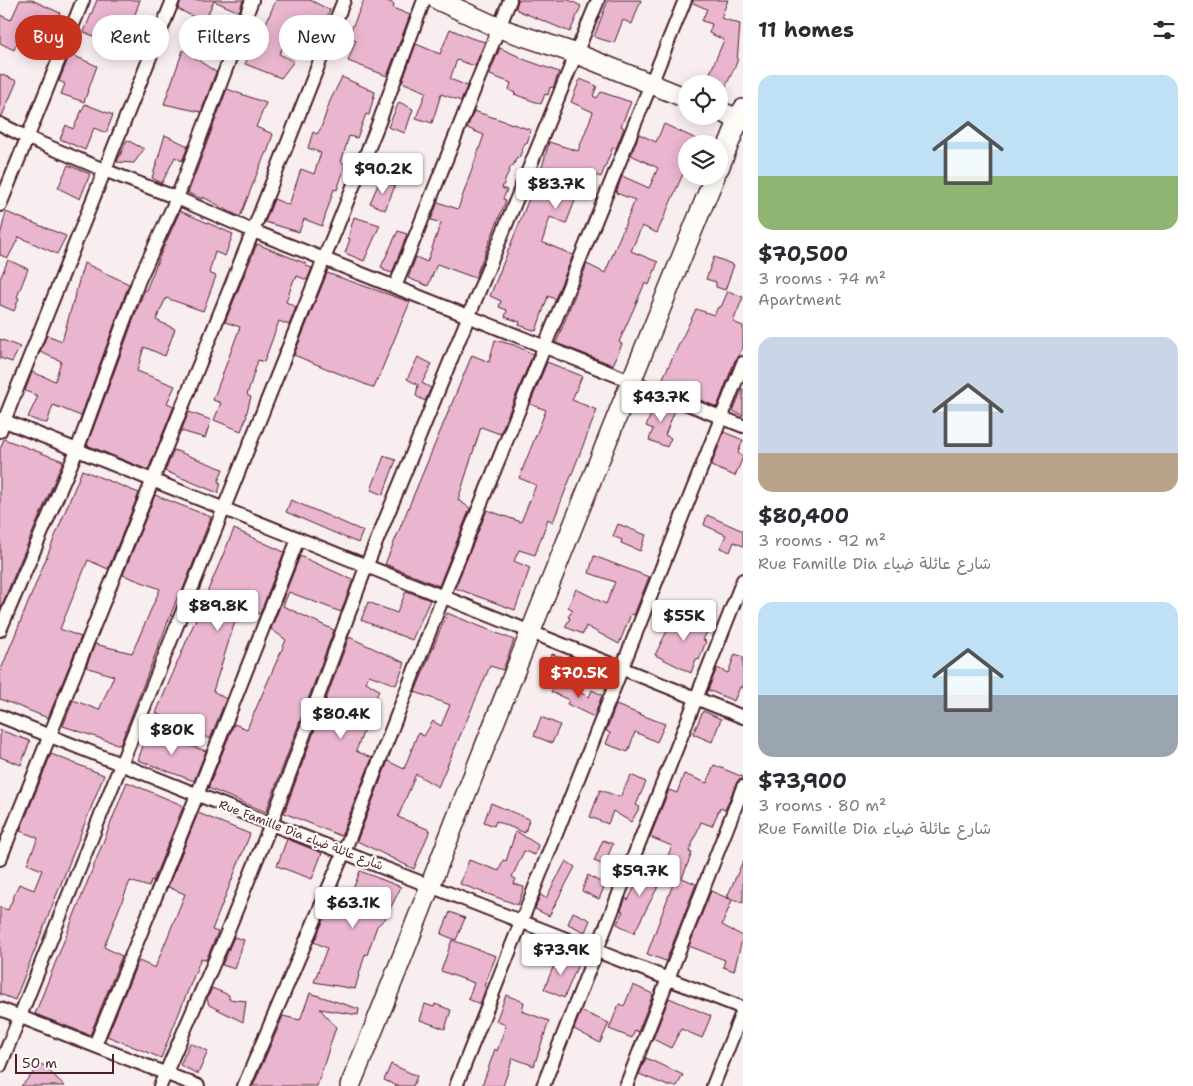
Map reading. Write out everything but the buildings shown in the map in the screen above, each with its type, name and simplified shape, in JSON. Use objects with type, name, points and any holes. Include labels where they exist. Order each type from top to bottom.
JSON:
[{"type":"street","points":[[0,205],[83,0]]},
{"type":"street","points":[[173,0],[1,424],[77,450],[743,718]]},
{"type":"street","points":[[0,630],[77,450],[139,280],[177,198],[252,0]]},
{"type":"street","points":[[0,859],[344,0]]},
{"type":"street","points":[[0,1066],[379,122],[424,0]]},
{"type":"street","points":[[438,0],[499,28],[577,54],[678,95]]},
{"type":"street","points":[[396,286],[510,0]]},
{"type":"street","points":[[160,1086],[226,935],[271,824],[366,567],[598,0]]},
{"type":"street","points":[[244,1086],[344,852],[443,597],[685,0]]},
{"type":"street","points":[[728,113],[742,116],[728,148]]},
{"type":"street","points":[[0,124],[28,138],[177,198],[252,231],[396,286],[743,426]]},
{"type":"street","points":[[350,1086],[385,1004],[481,756],[711,185]]},
{"type":"street","points":[[456,1086],[743,362]]},
{"type":"street","points":[[95,1045],[298,539]]},
{"type":"street","points":[[543,1086],[743,580]]},
{"type":"street","name":"Rue Famille Dia شارع عائلة ضياء","points":[[0,716],[743,1009]]},
{"type":"street","points":[[626,1086],[743,787]]},
{"type":"street","points":[[0,1009],[198,1086]]},
{"type":"street","points":[[712,1086],[743,1009]]}]
